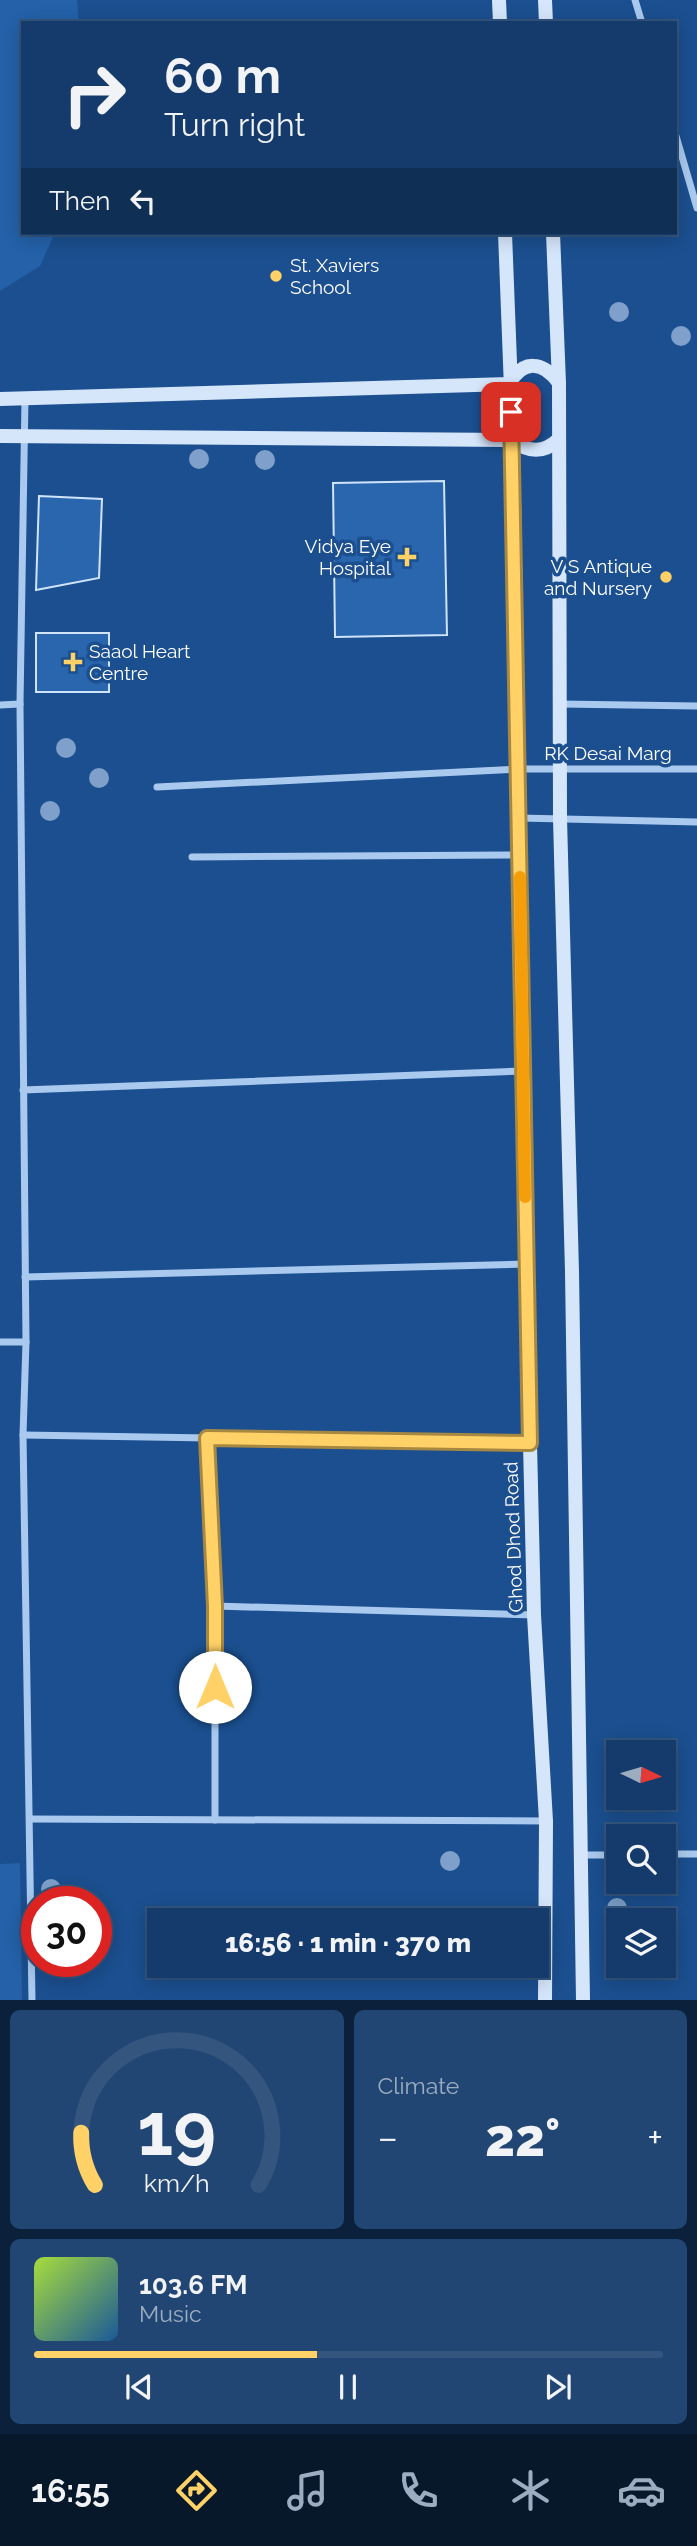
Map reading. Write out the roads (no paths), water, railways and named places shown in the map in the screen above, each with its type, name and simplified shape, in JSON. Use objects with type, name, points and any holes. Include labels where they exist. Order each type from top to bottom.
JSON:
[{"type":"main road","points":[[499,0],[500,21]]},
{"type":"main road","points":[[545,0],[545,21]]},
{"type":"main road","name":"Ghod Dhod Road","points":[[506,235],[513,440],[534,1615],[546,1821],[545,2000]]},
{"type":"main road","points":[[553,235],[559,383],[560,818],[572,1272],[583,2000]]},
{"type":"main road","points":[[0,399],[509,384],[515,374],[531,366],[546,369],[559,383]]},
{"type":"main road","points":[[0,436],[513,440],[535,451],[551,447],[558,440]]},
{"type":"street","points":[[635,0],[641,21]]},
{"type":"street","points":[[677,139],[697,208]]},
{"type":"street","points":[[25,399],[20,704],[26,1342],[23,1435],[32,2000]]},
{"type":"street","points":[[0,705],[20,704]]},
{"type":"street","points":[[560,704],[697,706]]},
{"type":"street","name":"RK Desai Marg","points":[[157,787],[519,769],[697,769]]},
{"type":"street","points":[[519,818],[697,822]]},
{"type":"street","points":[[192,857],[520,855]]},
{"type":"street","points":[[23,1090],[523,1070]]},
{"type":"street","points":[[25,1278],[527,1264]]},
{"type":"street","points":[[0,1342],[26,1342]]},
{"type":"street","points":[[23,1435],[530,1443]]},
{"type":"street","points":[[207,1438],[215,1606],[215,1820]]},
{"type":"street","points":[[215,1606],[534,1615]]},
{"type":"street","points":[[30,1819],[546,1821]]},
{"type":"street","points":[[676,1854],[697,1854]]},
{"type":"street","points":[[581,1855],[606,1855]]},
{"type":"place","name":"St. Xaviers School","points":[[276,276]]},
{"type":"place","name":"Vidya Eye Hospital","points":[[407,557]]},
{"type":"place","name":"V S Antique and Nursery","points":[[666,577]]},
{"type":"place","name":"Saaol Heart Centre","points":[[73,662]]}]
